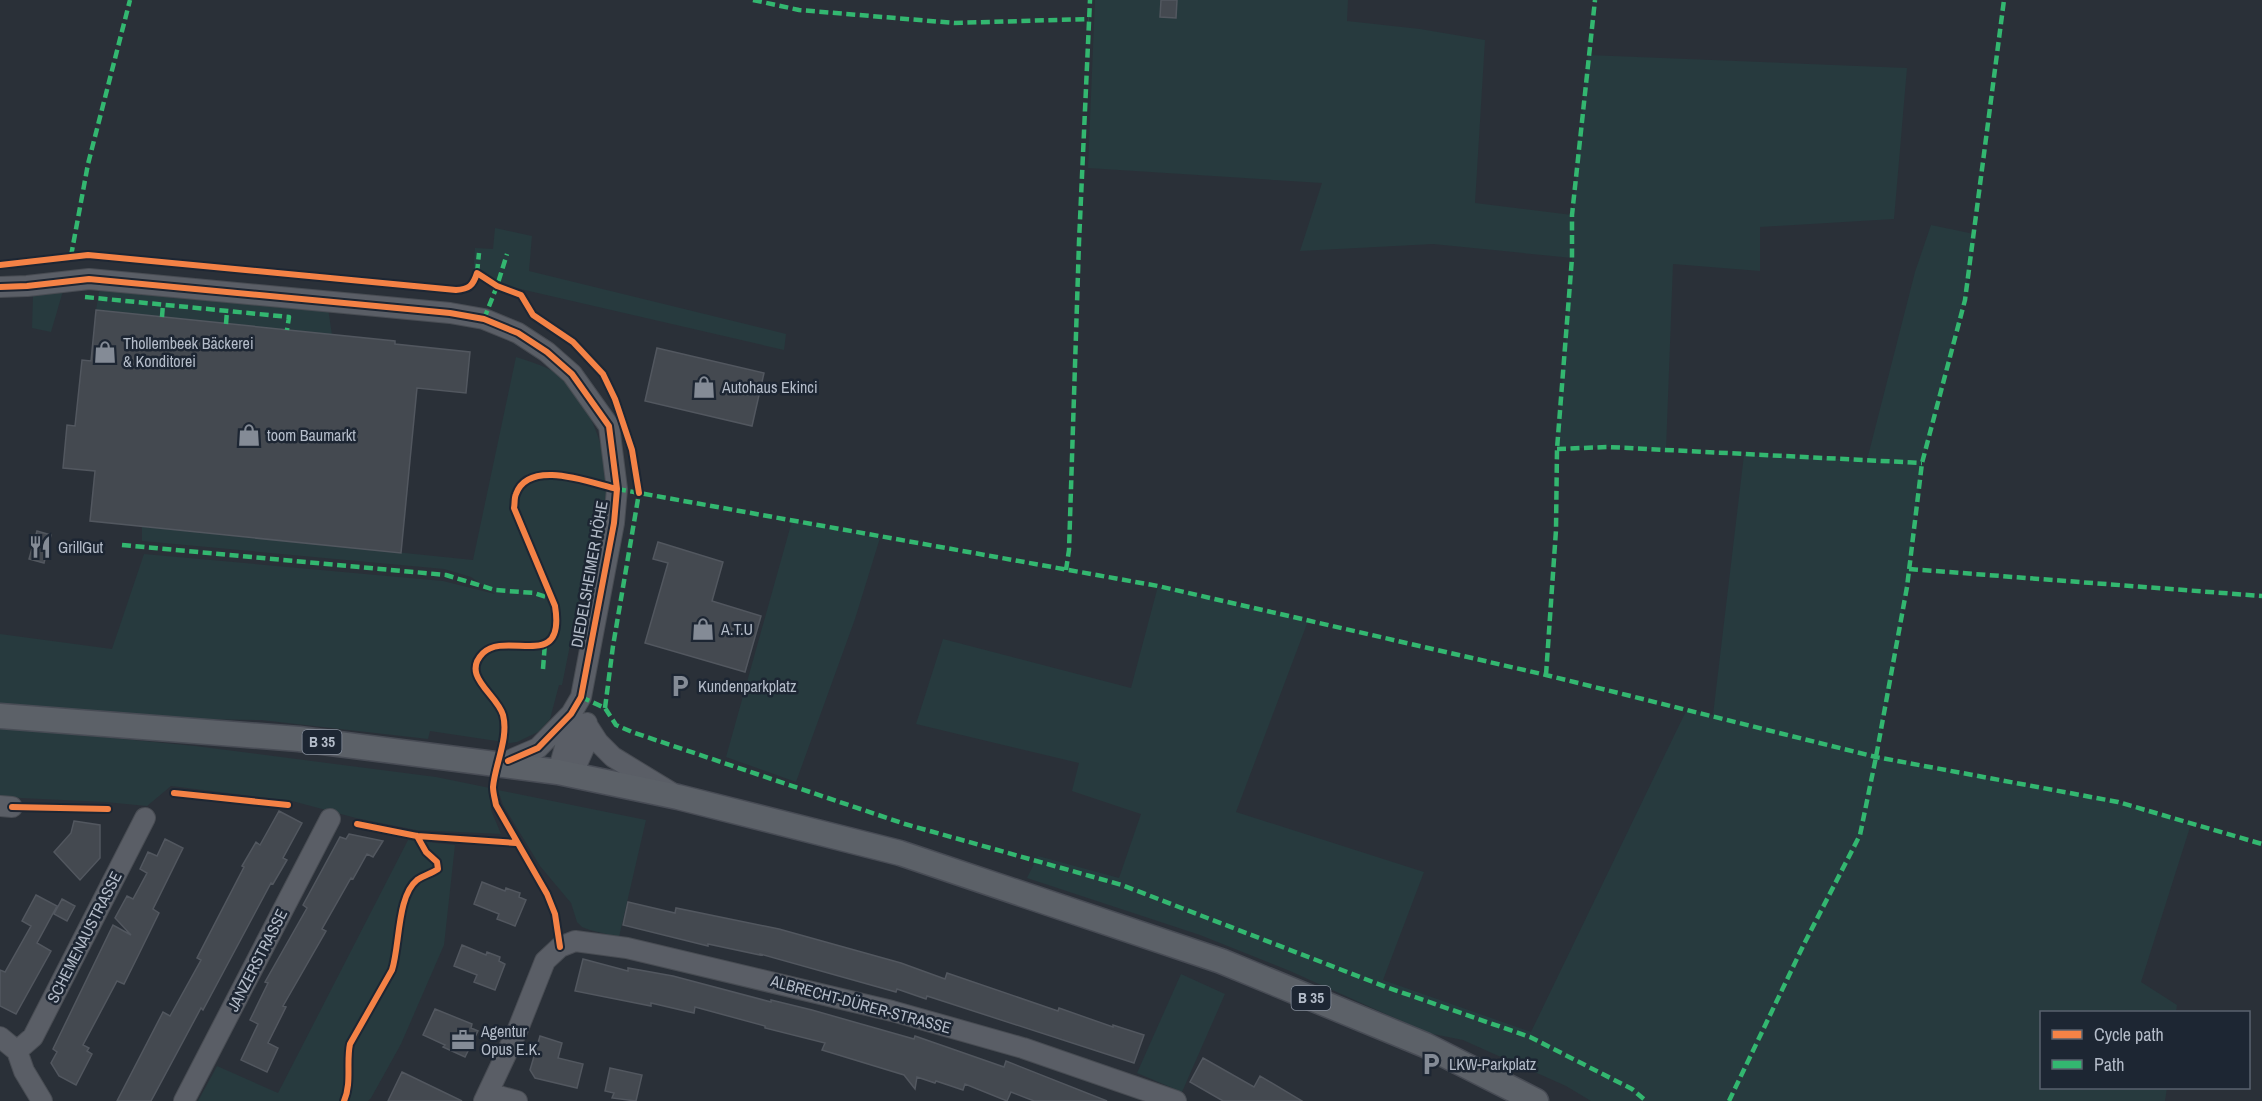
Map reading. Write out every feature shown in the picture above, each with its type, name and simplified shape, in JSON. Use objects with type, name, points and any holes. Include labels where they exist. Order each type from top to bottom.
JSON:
[{"type":"main road","name":"B 35","points":[[0,716],[299,739],[505,762],[678,797],[900,853],[1221,961],[1425,1045],[1536,1101]]},
{"type":"street","name":"DIEDELSHEIMER HÖHE","points":[[0,287],[89,279],[450,313],[484,319],[518,333],[547,352],[572,374],[609,426],[617,489],[614,523],[581,697],[579,720]]},
{"type":"street","points":[[505,762],[538,748],[579,720]]},
{"type":"street","points":[[565,774],[567,740],[579,720]]},
{"type":"street","points":[[579,720],[613,757],[638,770],[678,797]]},
{"type":"street","name":"SCHEMENAUSTRASSE","points":[[17,1051],[33,1037],[145,818]]},
{"type":"street","name":"JANZERSTRASSE","points":[[184,1101],[330,819]]},
{"type":"street","name":"ALBRECHT-DÜRER-STRASSE","points":[[486,1097],[518,1029],[544,961],[553,952],[568,944],[592,942],[727,970],[872,1006],[1088,1069],[1176,1101]]},
{"type":"street","points":[[0,1037],[17,1051],[24,1071],[42,1101]]},
{"type":"street","points":[[486,1097],[517,1101]]},
{"type":"green space","points":[[1095,0],[1348,0],[1347,21],[1420,29],[1485,40],[1475,203],[1572,215],[1588,55],[1907,68],[1894,219],[1760,227],[1760,271],[1673,264],[1666,450],[1608,447],[1557,449],[1572,258],[1433,244],[1300,251],[1322,183],[1088,168]]},
{"type":"green space","points":[[1931,225],[1974,234],[1965,300],[1922,463],[1907,587],[1876,757],[2118,802],[2191,824],[2141,982],[2177,1005],[2176,1011],[2040,1011],[2040,1089],[2167,1089],[2165,1101],[1591,1101],[1566,1086],[1463,1040],[1428,1033],[1290,971],[1200,935],[1027,878],[1038,856],[1119,878],[1141,814],[1072,791],[1079,763],[916,724],[943,639],[1131,688],[1158,586],[1308,621],[1236,812],[1424,872],[1383,980],[1531,1032],[1687,709],[1713,715],[1744,455],[1867,460],[1915,272]]},
{"type":"green space","points":[[495,228],[532,236],[529,271],[786,334],[784,350],[516,288],[473,275],[475,248],[493,249]]},
{"type":"green space","points":[[100,286],[328,308],[332,335],[96,310]]},
{"type":"green space","points":[[63,291],[51,332],[32,328],[33,296]]},
{"type":"green space","points":[[516,357],[554,372],[566,381],[576,394],[594,425],[607,476],[606,496],[594,525],[562,685],[559,685],[550,719],[538,732],[510,743],[430,731],[428,739],[261,720],[144,718],[0,706],[0,634],[112,649],[144,554],[443,581],[495,594],[471,577],[444,569],[142,541],[142,526],[473,560]]},
{"type":"green space","points":[[792,521],[880,538],[855,619],[796,782],[726,757]]},
{"type":"green space","points":[[0,727],[195,746],[436,777],[490,788],[491,810],[501,834],[416,830],[356,818],[292,801],[171,786],[147,806],[0,797]]},
{"type":"green space","points":[[498,790],[646,820],[619,937],[590,930],[577,922],[571,903],[540,866],[503,805]]},
{"type":"green space","points":[[408,840],[455,845],[444,945],[401,1044],[371,1098],[368,1101],[198,1101],[217,1066],[278,1093]]},
{"type":"green space","points":[[1181,974],[1225,994],[1182,1092],[1137,1073]]},
{"type":"building","points":[[1161,0],[1177,0],[1176,18],[1160,17]]},
{"type":"building","name":"toom Baumarkt","points":[[96,310],[395,341],[395,344],[470,352],[466,393],[417,388],[401,553],[90,521],[95,471],[63,468],[67,425],[75,426],[82,360],[91,361]]},
{"type":"building","name":"Autohaus Ekinci","points":[[657,348],[764,373],[752,426],[645,401]]},
{"type":"building","name":"GrillGut","points":[[37,531],[51,535],[44,563],[29,559]]},
{"type":"building","name":"A.T.U","points":[[658,542],[723,562],[712,601],[761,616],[745,672],[645,643],[668,563],[653,559]]},
{"type":"building","points":[[279,811],[302,823],[283,858],[287,860],[273,884],[271,883],[151,1101],[117,1101],[163,1012],[170,1016],[201,960],[197,958],[244,867],[242,866],[256,842],[260,845]]},
{"type":"building","points":[[74,821],[100,825],[100,858],[80,880],[54,852],[71,833]]},
{"type":"building","points":[[349,834],[383,841],[373,857],[367,854],[353,879],[351,878],[322,929],[326,931],[283,1006],[286,1007],[268,1043],[278,1048],[267,1072],[241,1060],[258,1024],[250,1020],[268,983],[265,982],[307,908],[303,905],[340,837],[346,839]]},
{"type":"building","points":[[165,839],[183,848],[153,909],[159,913],[124,984],[117,981],[83,1045],[89,1048],[87,1051],[92,1054],[76,1085],[59,1076],[51,1063],[57,1052],[53,1049],[113,925],[131,935],[115,918],[127,896],[133,899],[147,873],[140,869],[148,852],[157,856]]},
{"type":"building","points":[[482,882],[505,891],[506,888],[520,893],[519,897],[526,900],[515,926],[497,919],[499,914],[474,904]]},
{"type":"building","points":[[36,895],[57,906],[37,943],[51,951],[16,1014],[0,1006],[0,970],[5,972],[31,926],[22,921]]},
{"type":"building","points":[[62,899],[75,906],[67,921],[54,914]]},
{"type":"building","points":[[628,902],[675,913],[676,908],[779,929],[901,963],[945,979],[947,973],[1058,1011],[1059,1008],[1144,1035],[1134,1063],[927,996],[926,999],[897,989],[896,992],[760,954],[708,944],[708,946],[623,925]]},
{"type":"building","points":[[462,945],[486,955],[487,952],[500,957],[499,961],[505,964],[495,990],[474,982],[477,975],[454,966]]},
{"type":"building","points":[[583,959],[628,971],[628,968],[673,976],[771,1002],[771,1000],[812,1010],[914,1039],[915,1036],[1004,1067],[1006,1061],[1107,1101],[1034,1101],[1011,1092],[1007,1101],[965,1084],[963,1090],[917,1077],[915,1089],[904,1075],[822,1050],[825,1043],[695,1007],[694,1013],[651,1003],[651,1006],[575,991]]},
{"type":"building","points":[[435,1009],[472,1024],[471,1028],[478,1031],[465,1057],[423,1035]]},
{"type":"building","points":[[540,1036],[562,1043],[558,1058],[583,1064],[577,1088],[535,1078],[530,1070]]},
{"type":"building","points":[[1203,1058],[1254,1087],[1260,1076],[1302,1101],[1223,1101],[1190,1082]]},
{"type":"building","points":[[610,1068],[642,1075],[636,1101],[612,1098],[614,1093],[605,1091]]},
{"type":"building","points":[[402,1072],[462,1101],[388,1101]]},
{"type":"marked path","points":[[71,256],[88,164],[130,0]]},
{"type":"marked path","points":[[753,0],[799,10],[954,23],[1089,19]]},
{"type":"marked path","points":[[1066,570],[1069,550],[1090,0]]},
{"type":"marked path","points":[[1546,675],[1556,530],[1557,449],[1572,258],[1572,215],[1595,0]]},
{"type":"marked path","points":[[1729,1101],[1804,944],[1860,835],[1907,587],[1922,463],[1965,300],[2004,0]]},
{"type":"marked path","points":[[477,273],[479,253]]},
{"type":"marked path","points":[[484,319],[507,254]]},
{"type":"marked path","points":[[85,297],[289,317],[287,330]]},
{"type":"marked path","points":[[162,317],[163,304]]},
{"type":"marked path","points":[[226,324],[227,311]]},
{"type":"marked path","points":[[1557,449],[1608,447],[1922,463]]},
{"type":"marked path","points":[[617,489],[1158,586],[1546,675],[1876,757],[2118,802],[2262,844]]},
{"type":"marked path","points":[[605,708],[639,493]]},
{"type":"marked path","points":[[122,545],[446,575],[495,590],[534,593],[552,599]]},
{"type":"marked path","points":[[1909,569],[2262,596]]},
{"type":"marked path","points":[[543,669],[545,643]]},
{"type":"marked path","points":[[581,697],[605,708],[616,725],[632,732],[905,824],[1122,885],[1386,987],[1530,1037],[1632,1089],[1646,1101]]},
{"type":"cycle path","points":[[0,265],[88,255],[456,290],[470,286],[477,273],[497,286],[521,295],[533,315],[573,342],[603,374],[615,399],[632,450],[639,493]]},
{"type":"cycle path","points":[[0,287],[89,279],[450,313],[484,319],[518,333],[547,352],[572,374],[609,426],[617,489],[614,523],[581,697],[571,714],[538,748],[508,761]]},
{"type":"cycle path","points":[[560,947],[555,914],[547,894],[496,805],[493,787],[503,742],[503,715],[482,685],[476,669],[477,661],[483,653],[493,647],[543,644],[552,638],[556,626],[555,606],[514,508],[515,496],[523,483],[534,477],[547,475],[577,478],[617,489]]},
{"type":"cycle path","points":[[174,793],[288,805]]},
{"type":"cycle path","points":[[12,807],[108,809]]},
{"type":"cycle path","points":[[357,824],[417,836],[516,843]]},
{"type":"cycle path","points":[[344,1101],[348,1087],[350,1044],[392,970],[406,897],[417,880],[438,869],[437,862],[426,852],[417,836]]},
{"type":"place","name":"Thollembeek Bäckerei & Konditorei","points":[[105,352]]},
{"type":"place","name":"Autohaus Ekinci","points":[[704,387]]},
{"type":"place","name":"toom Baumarkt","points":[[249,435]]},
{"type":"place","name":"GrillGut","points":[[40,547]]},
{"type":"place","name":"A.T.U","points":[[703,629]]},
{"type":"place","name":"Kundenparkplatz","points":[[680,686]]},
{"type":"place","name":"Agentur Opus E.K.","points":[[463,1040]]},
{"type":"place","name":"LKW-Parkplatz","points":[[1431,1064]]}]
